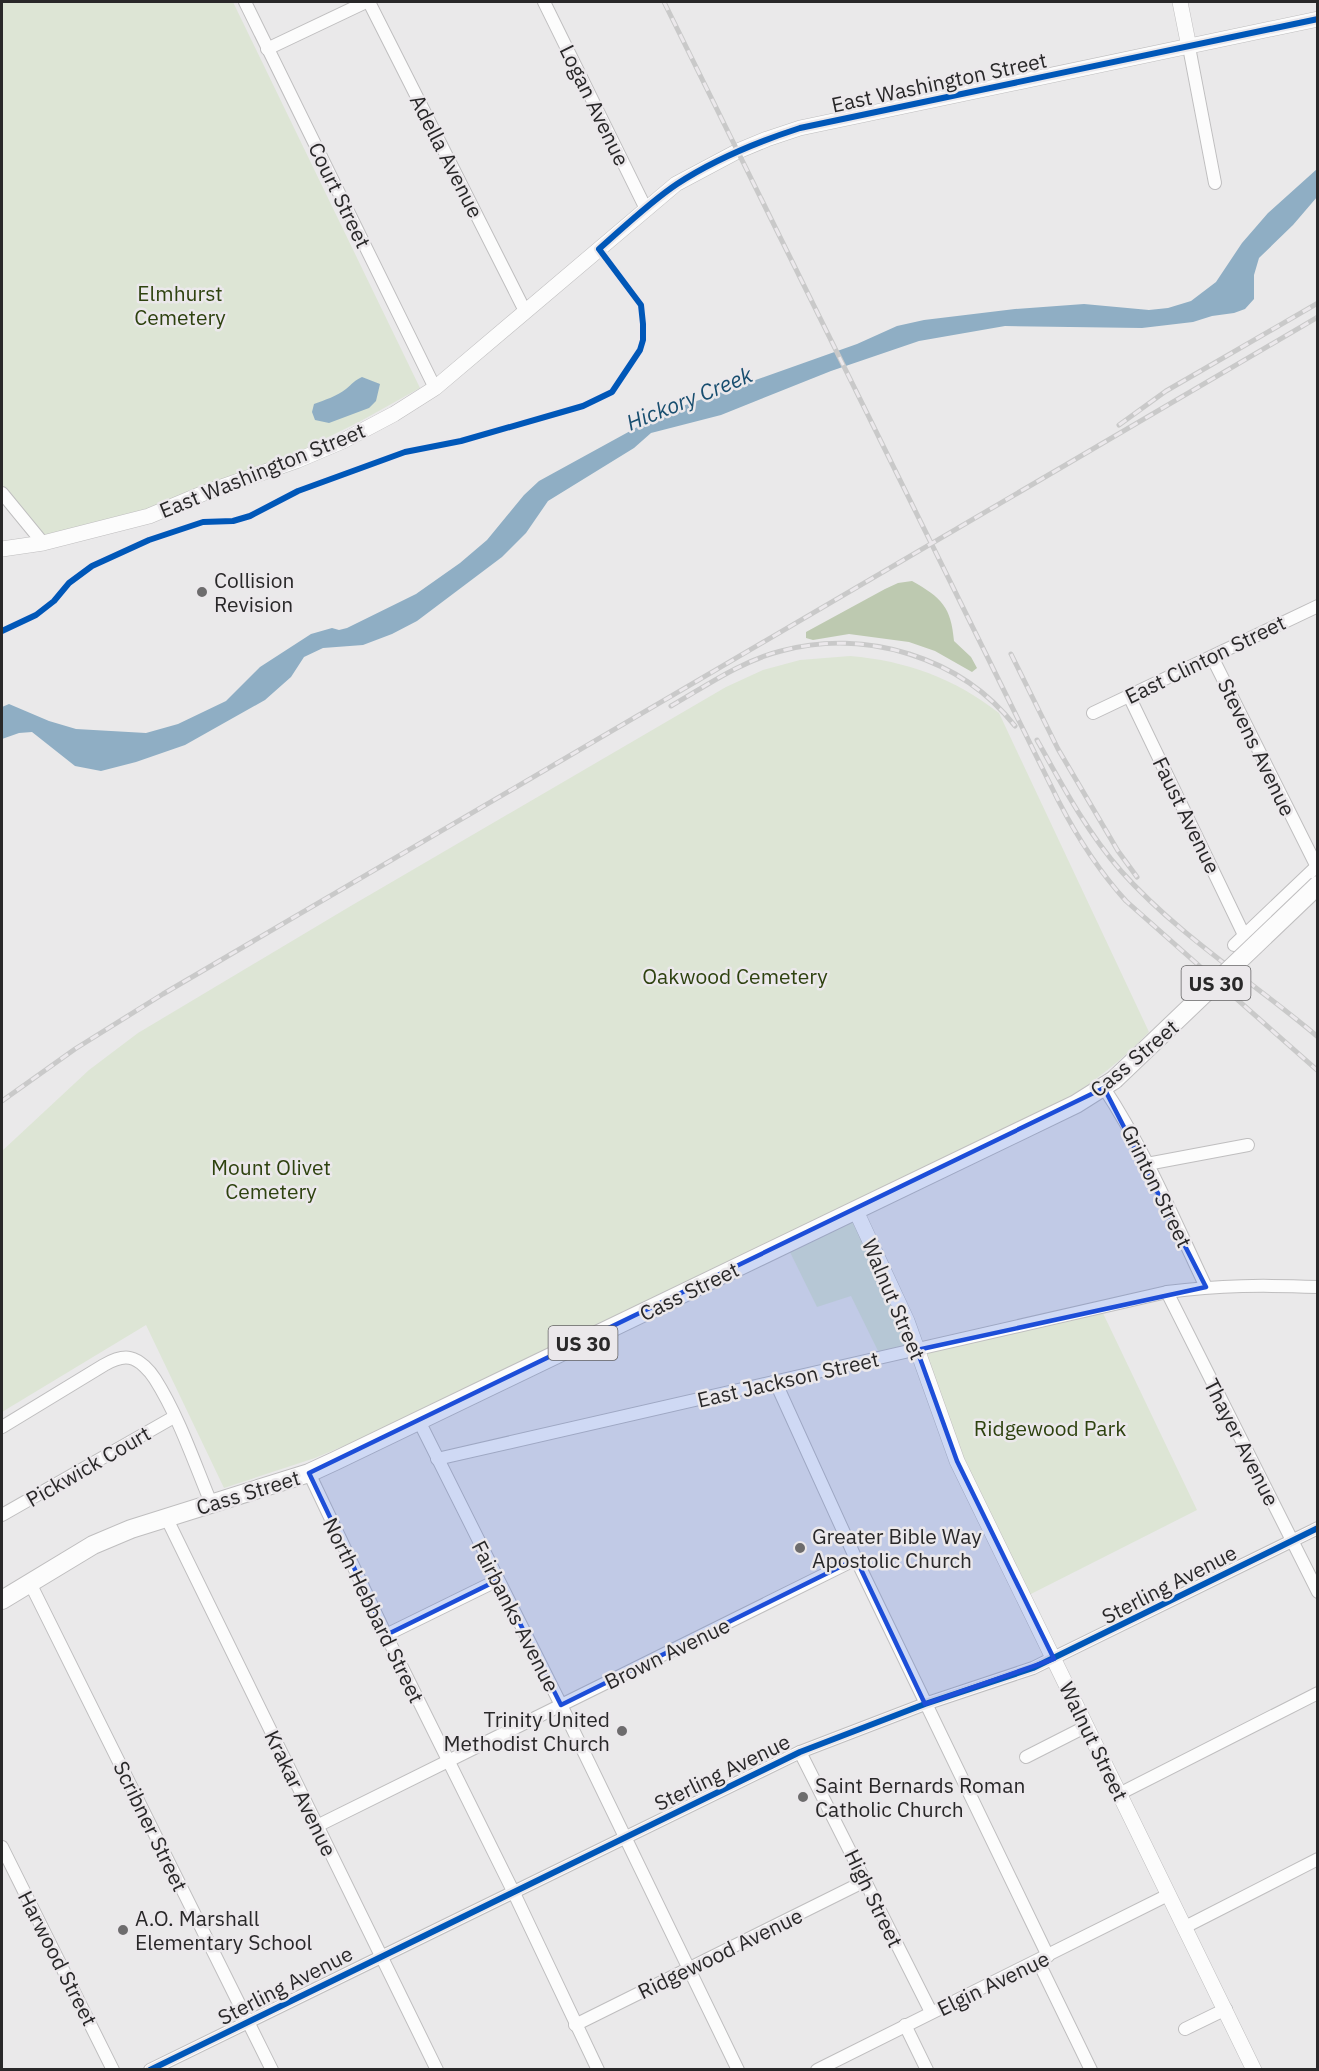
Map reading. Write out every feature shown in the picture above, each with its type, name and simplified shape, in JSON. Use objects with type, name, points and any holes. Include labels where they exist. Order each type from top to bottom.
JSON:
[{"type":"main road","name":"Cass Street","points":[[2,1600],[93,1545],[130,1529],[309,1473],[1076,1104],[1109,1084],[1317,885]]},
{"type":"street","name":"Court Street","points":[[245,2],[435,388]]},
{"type":"street","points":[[267,49],[367,2]]},
{"type":"street","name":"Adella Avenue","points":[[367,2],[525,311]]},
{"type":"street","name":"Logan Avenue","points":[[544,2],[646,209]]},
{"type":"street","points":[[1180,2],[1215,183]]},
{"type":"street","name":"East Washington Street","points":[[2,549],[43,543],[149,516],[296,461],[343,441],[394,414],[435,388],[469,361],[676,184],[706,167],[767,139],[800,128],[1317,19]]},
{"type":"street","points":[[2,493],[43,543]]},
{"type":"street","name":"East Clinton Street","points":[[1093,713],[1317,606]]},
{"type":"street","name":"Stevens Avenue","points":[[1212,657],[1317,867]]},
{"type":"street","name":"Faust Avenue","points":[[1129,696],[1244,934]]},
{"type":"street","points":[[1234,945],[1317,867]]},
{"type":"street","name":"Grinton Street","points":[[1109,1084],[1119,1111],[1206,1287]]},
{"type":"street","points":[[1147,1164],[1248,1145]]},
{"type":"street","name":"Walnut Street","points":[[856,1211],[907,1321],[957,1461],[1254,2070]]},
{"type":"street","name":"East Jackson Street","points":[[437,1459],[1167,1292],[1255,1284],[1317,1287]]},
{"type":"street","name":"Thayer Avenue","points":[[1167,1292],[1317,1592]]},
{"type":"street","points":[[2,1427],[109,1362],[115,1359],[130,1358],[142,1365],[154,1378],[212,1503]]},
{"type":"street","points":[[775,1381],[855,1559],[1043,1959],[1090,2070]]},
{"type":"street","name":"Pickwick Court","points":[[2,1515],[174,1417]]},
{"type":"street","name":"Fairbanks Avenue","points":[[419,1421],[561,1705],[738,2070]]},
{"type":"street","name":"North Hebbard Street","points":[[309,1473],[598,2070]]},
{"type":"street","name":"Krakar Avenue","points":[[166,1517],[437,2070]]},
{"type":"street","name":"Sterling Avenue","points":[[150,2070],[800,1752],[925,1704],[1054,1659],[1317,1528]]},
{"type":"street","name":"Brown Avenue","points":[[317,1826],[855,1559]]},
{"type":"street","points":[[386,1635],[498,1580]]},
{"type":"street","name":"Scribner Street","points":[[30,1582],[272,2070]]},
{"type":"street","points":[[1119,1794],[1317,1693]]},
{"type":"street","points":[[1026,1756],[1087,1726]]},
{"type":"street","name":"High Street","points":[[800,1752],[930,2012]]},
{"type":"street","name":"Harwood Street","points":[[2,1847],[113,2070]]},
{"type":"street","points":[[1185,1927],[1317,1859]]},
{"type":"street","name":"Ridgewood Avenue","points":[[575,2025],[865,1881]]},
{"type":"street","name":"Elgin Avenue","points":[[817,2070],[1168,1895]]},
{"type":"street","points":[[1185,2030],[1226,2009]]},
{"type":"street","points":[[905,2025],[927,2070]]},
{"type":"highlighted area","points":[[1104,1088],[1206,1287],[917,1350],[957,1461],[1054,1659],[925,1704],[856,1559],[561,1705],[498,1580],[386,1635],[309,1473]]},
{"type":"green space","name":"Elmhurst Cemetery","points":[[2,2],[233,2],[420,388],[302,450],[147,512],[45,540],[2,488]]},
{"type":"green space","points":[[912,581],[938,598],[943,605],[953,629],[954,641],[971,657],[977,668],[972,672],[935,651],[909,642],[849,634],[813,640],[806,638],[806,632],[885,589],[898,583]]},
{"type":"green space","points":[[850,656],[891,662],[929,673],[965,690],[999,713],[1149,1032],[1129,1052],[1108,1070],[1062,1101],[358,1440],[315,1458],[224,1488],[146,1325],[2,1412],[2,1151],[89,1070],[138,1033],[726,687],[763,670],[800,660]]},
{"type":"green space","points":[[856,1213],[916,1350],[881,1357],[851,1296],[817,1307],[787,1246]]},
{"type":"green space","name":"Ridgewood Park","points":[[1101,1309],[1197,1510],[1025,1597],[958,1462],[917,1351]]},
{"type":"water","points":[[1317,169],[1317,197],[1293,225],[1259,258],[1254,275],[1254,299],[1245,309],[1193,322],[1142,328],[1005,326],[919,341],[831,371],[721,415],[651,433],[634,448],[548,501],[526,533],[502,557],[417,621],[363,645],[323,648],[304,657],[291,677],[265,700],[185,745],[101,771],[75,766],[32,732],[19,733],[2,739],[2,707],[9,704],[49,721],[76,729],[146,733],[178,724],[226,701],[260,667],[311,634],[332,628],[339,630],[347,628],[416,594],[460,563],[487,540],[524,495],[539,481],[663,413],[857,344],[897,326],[924,320],[1015,309],[1084,304],[1149,310],[1168,308],[1191,301],[1216,282],[1242,243],[1268,213]]},
{"type":"water","points":[[362,377],[380,384],[376,401],[369,408],[329,423],[315,420],[312,412],[314,404],[339,394]]},
{"type":"railway","points":[[664,2],[1058,800],[1080,840],[1126,901],[1318,1071]]},
{"type":"railway","points":[[1119,425],[1166,391],[1318,303]]},
{"type":"railway","points":[[2,1101],[75,1049],[163,994],[1318,317]]},
{"type":"railway","points":[[671,706],[724,675],[766,655],[813,645],[845,643],[878,646],[909,654],[939,666],[967,682],[993,702],[1015,726]]},
{"type":"railway","points":[[1011,654],[1058,749],[1118,851],[1137,877]]},
{"type":"railway","points":[[1037,740],[1086,824],[1121,871],[1191,937],[1318,1037]]},
{"type":"cycle path","points":[[2,631],[36,615],[54,601],[69,583],[92,566],[149,540],[203,522],[233,521],[250,516],[298,491],[405,452],[461,441],[583,406],[612,392],[640,350],[643,340],[643,324],[641,305],[599,249],[667,191],[721,159],[800,128],[1318,19]]},
{"type":"cycle path","points":[[150,2070],[800,1752],[925,1704],[1033,1668],[1318,1528]]},
{"type":"place","name":"Collision Revision","points":[[202,592]]},
{"type":"place","name":"Greater Bible Way Apostolic Church","points":[[800,1548]]},
{"type":"place","name":"Trinity United Methodist Church","points":[[622,1731]]},
{"type":"place","name":"Saint Bernards Roman Catholic Church","points":[[803,1797]]},
{"type":"place","name":"A.O. Marshall Elementary School","points":[[123,1930]]},
{"type":"water label","name":"Hickory Creek","points":[[689,398]]},
{"type":"park label","name":"Oakwood Cemetery","points":[[735,976]]},
{"type":"park label","name":"Mount Olivet Cemetery","points":[[271,1179]]}]
